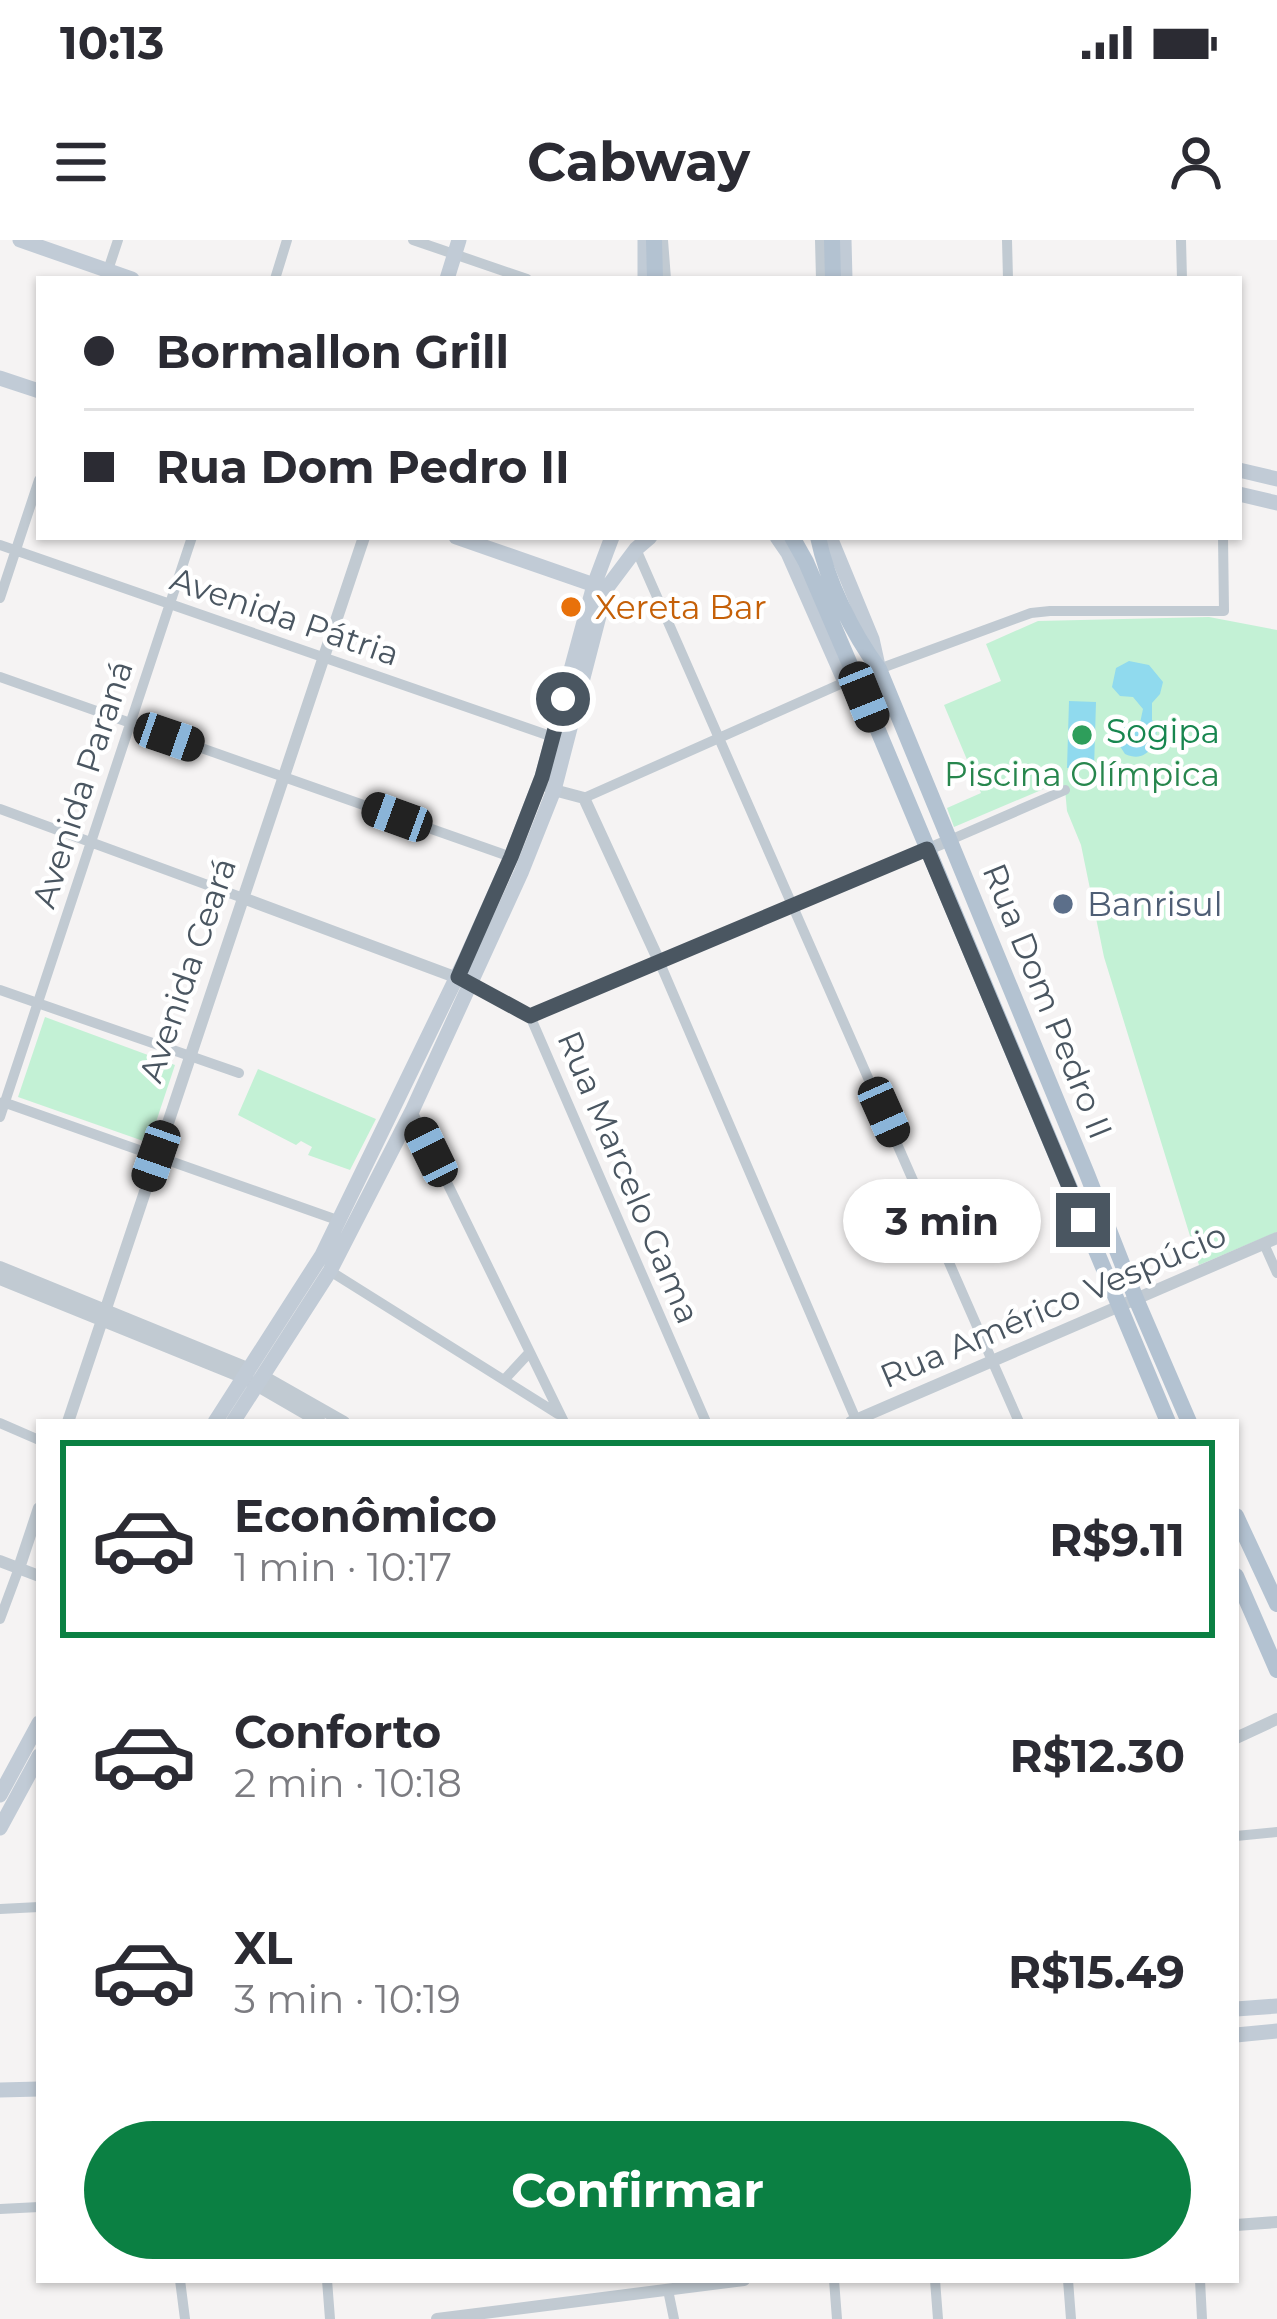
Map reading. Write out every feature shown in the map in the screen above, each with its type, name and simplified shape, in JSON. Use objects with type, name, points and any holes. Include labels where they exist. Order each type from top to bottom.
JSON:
[{"type":"main road","points":[[20,240],[107,275]]},
{"type":"main road","points":[[832,240],[833,276]]},
{"type":"main road","points":[[844,240],[845,276]]},
{"type":"main road","points":[[647,276],[654,243]]},
{"type":"main road","points":[[654,243],[655,276]]},
{"type":"main road","points":[[448,276],[457,247]]},
{"type":"main road","points":[[0,378],[36,391]]},
{"type":"main road","points":[[1242,471],[1277,479]]},
{"type":"main road","points":[[1242,495],[1277,503]]},
{"type":"main road","points":[[465,540],[600,587]]},
{"type":"main road","points":[[234,1419],[521,873],[611,540]]},
{"type":"main road","points":[[218,1419],[330,1271],[412,1111],[511,857],[546,788],[553,737],[600,587],[646,540]]},
{"type":"main road","name":"Rua Dom Pedro II","points":[[779,540],[845,682],[864,697]]},
{"type":"main road","points":[[793,540],[852,647]]},
{"type":"main road","points":[[819,540],[852,647]]},
{"type":"main road","name":"Rua Dom Pedro II","points":[[831,540],[1127,1302],[1167,1419]]},
{"type":"main road","name":"Rua Dom Pedro II","points":[[852,647],[879,669]]},
{"type":"main road","name":"Rua Dom Pedro II","points":[[852,647],[864,697],[927,849],[1127,1302],[1187,1419]]},
{"type":"main road","points":[[1239,1522],[1277,1604]]},
{"type":"main road","points":[[1239,1583],[1277,1670]]},
{"type":"main road","points":[[0,1795],[36,1729]]},
{"type":"main road","points":[[0,1828],[36,1762]]},
{"type":"main road","points":[[1239,2013],[1277,2010]]},
{"type":"main road","points":[[1239,2031],[1277,2028]]},
{"type":"main road","points":[[0,2090],[36,2089]]},
{"type":"street","points":[[107,275],[118,240]]},
{"type":"street","points":[[275,276],[287,240]]},
{"type":"street","points":[[413,240],[457,247],[520,276]]},
{"type":"street","points":[[820,240],[821,276]]},
{"type":"street","points":[[1007,240],[1008,276]]},
{"type":"street","points":[[1181,240],[1182,276]]},
{"type":"street","points":[[654,243],[665,276]]},
{"type":"street","points":[[0,598],[36,489]]},
{"type":"street","name":"Avenida Paraná","points":[[0,1117],[191,540]]},
{"type":"street","name":"Avenida Ceará","points":[[69,1419],[363,540]]},
{"type":"street","points":[[879,669],[1031,613],[1224,611],[1223,540]]},
{"type":"street","name":"Avenida Pátria","points":[[0,545],[553,737]]},
{"type":"street","points":[[636,549],[1018,1419]]},
{"type":"street","points":[[0,677],[511,857]]},
{"type":"street","points":[[546,788],[584,798],[845,682]]},
{"type":"street","points":[[530,1016],[1065,790]]},
{"type":"street","points":[[584,798],[659,961],[854,1419]]},
{"type":"street","points":[[0,809],[243,898]]},
{"type":"street","name":"Rua Marcelo Gama","points":[[243,898],[464,980],[530,1016],[705,1419]]},
{"type":"street","points":[[0,991],[239,1072]]},
{"type":"street","points":[[3,1102],[340,1221]]},
{"type":"street","points":[[412,1111],[563,1419]]},
{"type":"street","points":[[1270,1241],[1277,1274]]},
{"type":"street","name":"Rua Américo Vespúcio","points":[[860,1419],[1270,1241]]},
{"type":"street","points":[[0,1267],[254,1377],[337,1419]]},
{"type":"street","points":[[330,1271],[563,1419]]},
{"type":"street","points":[[0,1280],[103,1315]]},
{"type":"street","points":[[504,1380],[529,1353]]},
{"type":"street","points":[[305,1406],[317,1419]]},
{"type":"street","points":[[0,1424],[36,1439]]},
{"type":"street","points":[[0,1618],[36,1517]]},
{"type":"street","points":[[0,1561],[36,1575]]},
{"type":"street","points":[[1239,1737],[1277,1719]]},
{"type":"street","points":[[1239,1836],[1277,1832]]},
{"type":"street","points":[[0,1909],[36,1907]]},
{"type":"street","points":[[0,2209],[36,2207]]},
{"type":"street","points":[[1239,2225],[1277,2222]]},
{"type":"street","points":[[180,2283],[185,2319]]},
{"type":"street","points":[[327,2283],[330,2319]]},
{"type":"street","points":[[437,2319],[520,2314],[721,2283]]},
{"type":"street","points":[[834,2283],[837,2319]]},
{"type":"street","points":[[935,2283],[938,2319]]},
{"type":"street","points":[[1068,2283],[1071,2319]]},
{"type":"street","points":[[1200,2283],[1202,2319]]},
{"type":"street","points":[[668,2290],[674,2319]]},
{"type":"green space","name":"Sogipa","points":[[1209,617],[1277,630],[1277,1232],[1199,1265],[1104,957],[1065,789],[1046,788],[954,827],[947,808],[981,793],[944,705],[1001,681],[986,644],[1038,621]]},
{"type":"green space","points":[[45,1017],[175,1065],[149,1143],[18,1097]]},
{"type":"green space","points":[[258,1069],[376,1119],[350,1170],[308,1155],[312,1147],[301,1141],[296,1145],[238,1115]]},
{"type":"water","points":[[1129,661],[1149,665],[1163,682],[1152,703],[1155,739],[1149,751],[1139,756],[1125,754],[1116,740],[1119,728],[1140,723],[1143,709],[1133,697],[1120,696],[1112,687],[1116,668]]},
{"type":"water","name":"Piscina Olímpica","points":[[1069,701],[1096,702],[1094,769],[1067,768]]},
{"type":"place","name":"Xereta Bar","points":[[571,607]]},
{"type":"place","name":"Piscina Olímpica","points":[[1082,735]]},
{"type":"place","name":"Banrisul","points":[[1063,904]]},
{"type":"route","points":[[563,699],[542,777],[458,977],[530,1016],[927,849],[1083,1220]]}]
